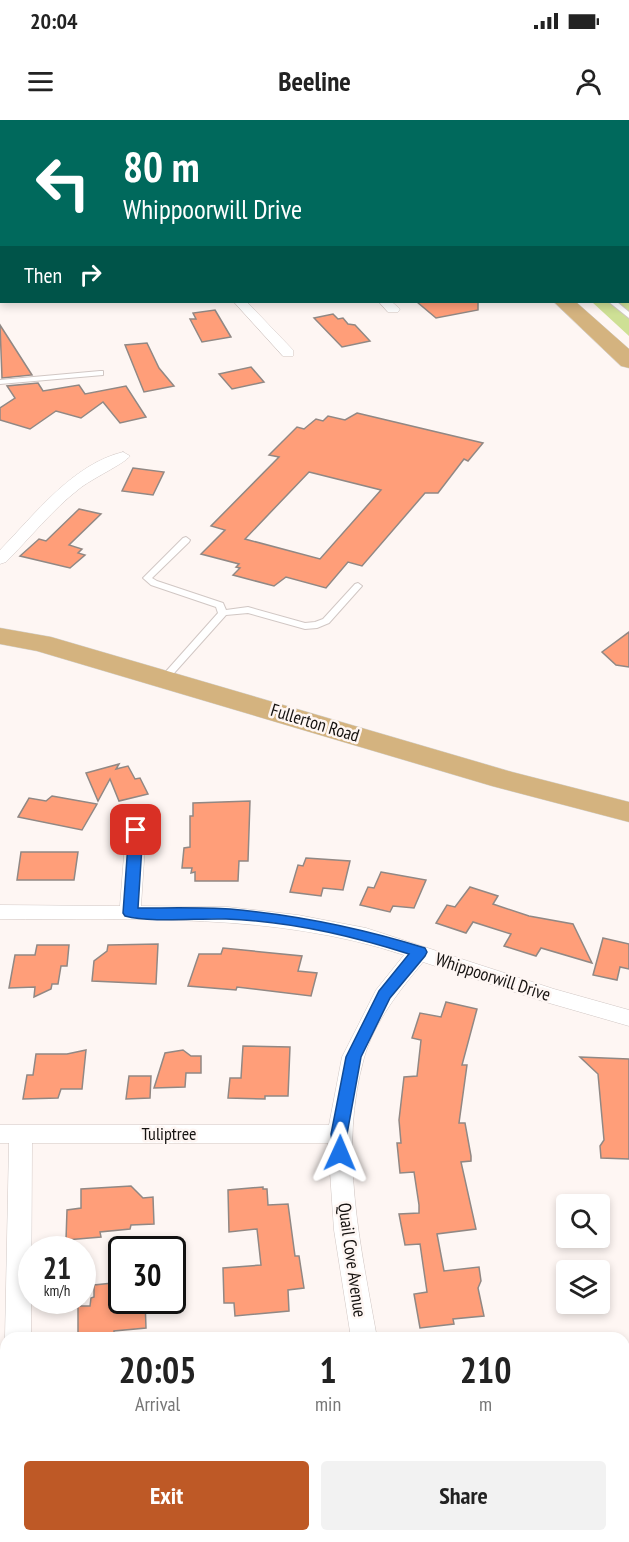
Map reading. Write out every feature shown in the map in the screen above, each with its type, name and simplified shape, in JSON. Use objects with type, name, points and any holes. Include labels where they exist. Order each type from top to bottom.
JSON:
[{"type":"main road","points":[[565,303],[629,361]]},
{"type":"main road","name":"Fullerton Road","points":[[0,636],[41,643],[502,779],[629,812]]},
{"type":"street","points":[[241,303],[288,353]]},
{"type":"street","points":[[0,559],[78,480],[101,465],[123,456]]},
{"type":"street","points":[[130,913],[136,830]]},
{"type":"street","name":"Whippoorwill Drive","points":[[0,912],[228,914],[298,922],[366,935],[550,996],[629,1018]]},
{"type":"street","name":"Quail Cove Avenue","points":[[363,1332],[346,1230],[339,1134],[353,1057],[384,995],[419,952]]},
{"type":"street","points":[[11,1134],[18,1332]]},
{"type":"street","name":"Tuliptree","points":[[11,1134],[339,1134]]},
{"type":"lane","points":[[614,303],[629,316]]},
{"type":"lane","points":[[0,382],[100,373]]},
{"type":"lane","points":[[186,540],[147,578],[154,584],[210,600],[220,605],[224,613]]},
{"type":"lane","points":[[164,679],[224,613],[248,610],[305,626],[317,625],[326,621],[358,586]]},
{"type":"green space","points":[[593,303],[629,303],[629,336]]},
{"type":"building","points":[[418,303],[478,303],[478,310],[436,318]]},
{"type":"building","points":[[215,310],[231,337],[202,342],[190,319],[196,319],[193,313]]},
{"type":"building","points":[[333,314],[338,319],[343,318],[348,324],[355,325],[370,341],[342,347],[314,318]]},
{"type":"building","points":[[0,325],[32,375],[2,378]]},
{"type":"building","points":[[147,343],[159,368],[174,386],[144,392],[125,345]]},
{"type":"building","points":[[251,367],[264,382],[232,389],[219,374]]},
{"type":"building","points":[[38,383],[43,391],[79,385],[85,394],[126,386],[146,417],[120,423],[103,402],[81,418],[56,411],[30,429],[0,420],[0,408],[15,398],[7,386]]},
{"type":"building","points":[[357,413],[483,443],[468,461],[464,459],[438,493],[425,493],[362,566],[348,562],[326,588],[286,577],[274,586],[233,575],[240,568],[236,567],[239,564],[201,554],[225,530],[211,526],[279,457],[269,455],[297,427],[304,429],[316,419],[323,421],[328,416],[345,420]],"holes":[[[309,472],[381,490],[320,559],[245,539]]]},
{"type":"building","points":[[133,468],[164,472],[153,495],[122,491]]},
{"type":"building","points":[[79,509],[101,514],[69,545],[82,549],[78,553],[85,555],[70,568],[20,556],[39,539],[46,541]]},
{"type":"building","points":[[629,632],[629,667],[616,665],[602,652]]},
{"type":"building","points":[[119,764],[116,769],[128,766],[135,779],[140,778],[148,794],[119,801],[110,779],[98,801],[86,773]]},
{"type":"building","points":[[52,796],[97,804],[82,830],[18,817],[29,798],[46,801]]},
{"type":"building","points":[[250,801],[248,861],[239,861],[238,881],[195,881],[195,872],[191,873],[192,868],[182,868],[184,848],[190,847],[190,816],[193,816],[193,803]]},
{"type":"building","points":[[21,852],[78,852],[74,880],[17,880]]},
{"type":"building","points":[[306,858],[350,861],[343,890],[323,888],[321,896],[290,892],[298,865],[303,866]]},
{"type":"building","points":[[381,872],[426,880],[414,908],[393,906],[390,912],[360,905],[368,887],[374,888]]},
{"type":"building","points":[[470,887],[498,896],[493,904],[529,916],[573,924],[592,963],[541,948],[536,956],[504,946],[511,934],[473,922],[466,933],[436,923],[447,905],[455,907]]},
{"type":"building","points":[[603,938],[629,944],[629,969],[620,967],[617,980],[593,975]]},
{"type":"building","points":[[158,944],[156,984],[92,981],[94,961],[107,951],[108,945]]},
{"type":"building","points":[[37,945],[69,945],[67,966],[61,966],[58,984],[52,984],[51,989],[34,997],[35,987],[9,988],[15,955],[35,955]]},
{"type":"building","points":[[223,948],[302,956],[298,971],[317,973],[311,996],[237,987],[236,990],[188,986],[199,954],[221,954]]},
{"type":"building","points":[[446,1002],[477,1009],[462,1065],[467,1065],[459,1123],[465,1123],[471,1156],[471,1161],[461,1162],[476,1229],[437,1234],[444,1271],[479,1267],[481,1281],[478,1288],[484,1316],[453,1319],[454,1324],[420,1328],[414,1294],[427,1292],[420,1244],[405,1245],[399,1214],[419,1213],[419,1205],[414,1172],[400,1173],[397,1143],[401,1143],[399,1120],[404,1077],[417,1076],[421,1040],[412,1038],[420,1013],[441,1017]]},
{"type":"building","points":[[243,1046],[290,1047],[288,1096],[265,1096],[265,1099],[228,1098],[230,1078],[241,1078]]},
{"type":"building","points":[[86,1050],[82,1089],[61,1089],[58,1098],[23,1099],[27,1075],[33,1075],[36,1054],[67,1054]]},
{"type":"building","points":[[183,1050],[191,1056],[201,1056],[201,1073],[186,1073],[185,1087],[154,1088],[165,1053]]},
{"type":"building","points":[[580,1057],[629,1059],[629,1159],[601,1158],[600,1146],[604,1140],[598,1074]]},
{"type":"building","points":[[129,1076],[151,1076],[150,1098],[126,1099]]},
{"type":"building","points":[[131,1186],[143,1198],[153,1197],[154,1224],[131,1225],[130,1229],[100,1232],[101,1237],[66,1236],[67,1210],[81,1208],[81,1189]]},
{"type":"building","points":[[263,1187],[267,1189],[268,1205],[288,1204],[295,1256],[299,1256],[304,1288],[288,1290],[289,1311],[235,1316],[234,1303],[224,1303],[223,1268],[261,1265],[257,1229],[229,1232],[228,1190]]},
{"type":"building","points":[[108,1284],[108,1314],[146,1314],[146,1328],[114,1332],[78,1332],[78,1314],[96,1314],[96,1285]]},
{"type":"route","points":[[136,830],[130,913],[228,914],[298,922],[366,935],[419,952],[384,995],[353,1057],[339,1134],[340,1153]]}]
